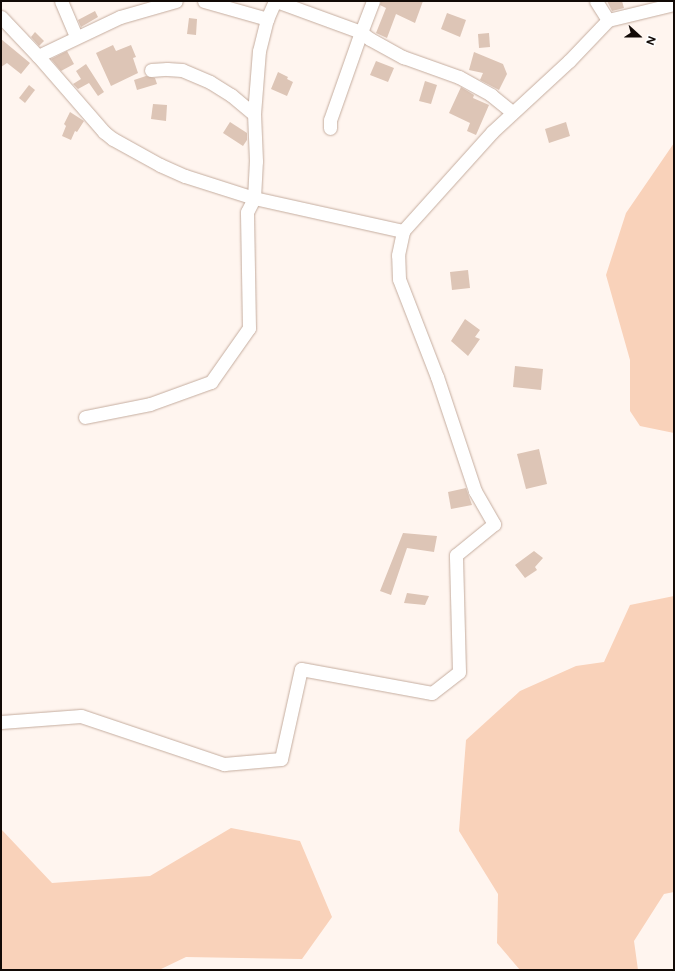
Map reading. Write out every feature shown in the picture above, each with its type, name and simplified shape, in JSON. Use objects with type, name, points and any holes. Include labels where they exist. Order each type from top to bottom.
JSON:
[{"type":"street","points":[[61,1],[76,36]]},
{"type":"street","points":[[38,56],[76,36],[120,17],[176,1]]},
{"type":"street","points":[[204,1],[267,19]]},
{"type":"street","points":[[85,417],[150,404],[211,382],[250,328],[247,212],[254,198],[256,162],[254,114],[259,51],[267,19],[275,1],[361,32],[380,46],[403,57],[459,77],[491,95],[512,112]]},
{"type":"street","points":[[330,128],[330,120],[373,1]]},
{"type":"street","points":[[596,1],[608,20]]},
{"type":"street","points":[[1,722],[81,716],[224,764],[281,758],[301,669],[432,693],[459,672],[456,555],[494,524],[475,491],[437,377],[399,279],[398,255],[403,231],[492,132],[569,61],[608,20],[674,4]]},
{"type":"street","points":[[3,23],[38,56],[62,86],[104,132],[113,140],[154,162],[185,176],[254,198],[403,231]]},
{"type":"street","points":[[151,70],[167,68],[182,70],[210,82],[231,95],[254,114]]},
{"type":"shaded area","points":[[674,143],[674,433],[640,426],[630,411],[630,360],[606,275],[626,213]]},
{"type":"shaded area","points":[[674,596],[674,892],[664,894],[634,941],[638,970],[520,970],[497,943],[498,894],[459,831],[466,740],[520,691],[576,666],[604,662],[630,605]]},
{"type":"shaded area","points":[[231,828],[300,841],[332,917],[302,959],[186,957],[159,970],[1,970],[1,829],[52,883],[150,876]]},
{"type":"building","points":[[381,1],[423,1],[415,23],[396,14],[387,38],[376,33],[386,8],[380,5]]},
{"type":"building","points":[[607,1],[622,1],[624,8],[612,11]]},
{"type":"building","points":[[95,11],[98,17],[81,27],[78,20]]},
{"type":"building","points":[[447,13],[466,20],[460,37],[441,29]]},
{"type":"building","points":[[189,18],[197,19],[196,35],[187,34]]},
{"type":"building","points":[[35,32],[44,41],[39,46],[31,37]]},
{"type":"building","points":[[489,33],[490,47],[479,48],[478,34]]},
{"type":"building","points":[[1,39],[30,63],[21,74],[7,63],[1,67]]},
{"type":"building","points":[[113,45],[116,51],[131,45],[136,57],[133,58],[138,73],[111,86],[96,53]]},
{"type":"building","points":[[67,51],[74,64],[61,71],[51,59]]},
{"type":"building","points":[[474,52],[503,64],[507,74],[499,90],[480,80],[483,73],[469,70]]},
{"type":"building","points":[[376,61],[394,68],[388,82],[370,75]]},
{"type":"building","points":[[86,64],[104,92],[98,96],[89,83],[78,89],[73,84],[81,79],[76,71]]},
{"type":"building","points":[[278,72],[288,77],[287,79],[293,82],[287,96],[271,89]]},
{"type":"building","points":[[146,76],[155,78],[157,84],[137,90],[134,80]]},
{"type":"building","points":[[425,81],[437,85],[431,104],[419,101]]},
{"type":"building","points":[[29,85],[35,90],[25,103],[19,98]]},
{"type":"building","points":[[461,87],[474,95],[473,98],[489,105],[476,135],[467,131],[470,123],[449,113]]},
{"type":"building","points":[[153,104],[167,105],[166,121],[151,119]]},
{"type":"building","points":[[70,112],[84,121],[77,132],[75,131],[71,140],[62,136],[66,126],[64,124]]},
{"type":"building","points":[[230,122],[247,133],[247,140],[243,146],[223,133]]},
{"type":"building","points":[[566,122],[570,136],[549,143],[545,129]]},
{"type":"building","points":[[468,270],[470,288],[452,290],[450,272]]},
{"type":"building","points":[[465,319],[480,330],[475,337],[480,339],[468,356],[451,341]]},
{"type":"building","points":[[515,366],[543,369],[541,390],[513,387]]},
{"type":"building","points":[[539,449],[547,484],[526,489],[517,454]]},
{"type":"building","points":[[466,488],[472,505],[451,509],[448,492]]},
{"type":"building","points":[[403,533],[437,536],[434,552],[407,548],[391,595],[380,591]]},
{"type":"building","points":[[534,551],[543,558],[535,567],[537,570],[525,578],[515,565]]},
{"type":"building","points":[[407,593],[429,596],[425,605],[404,603]]}]
